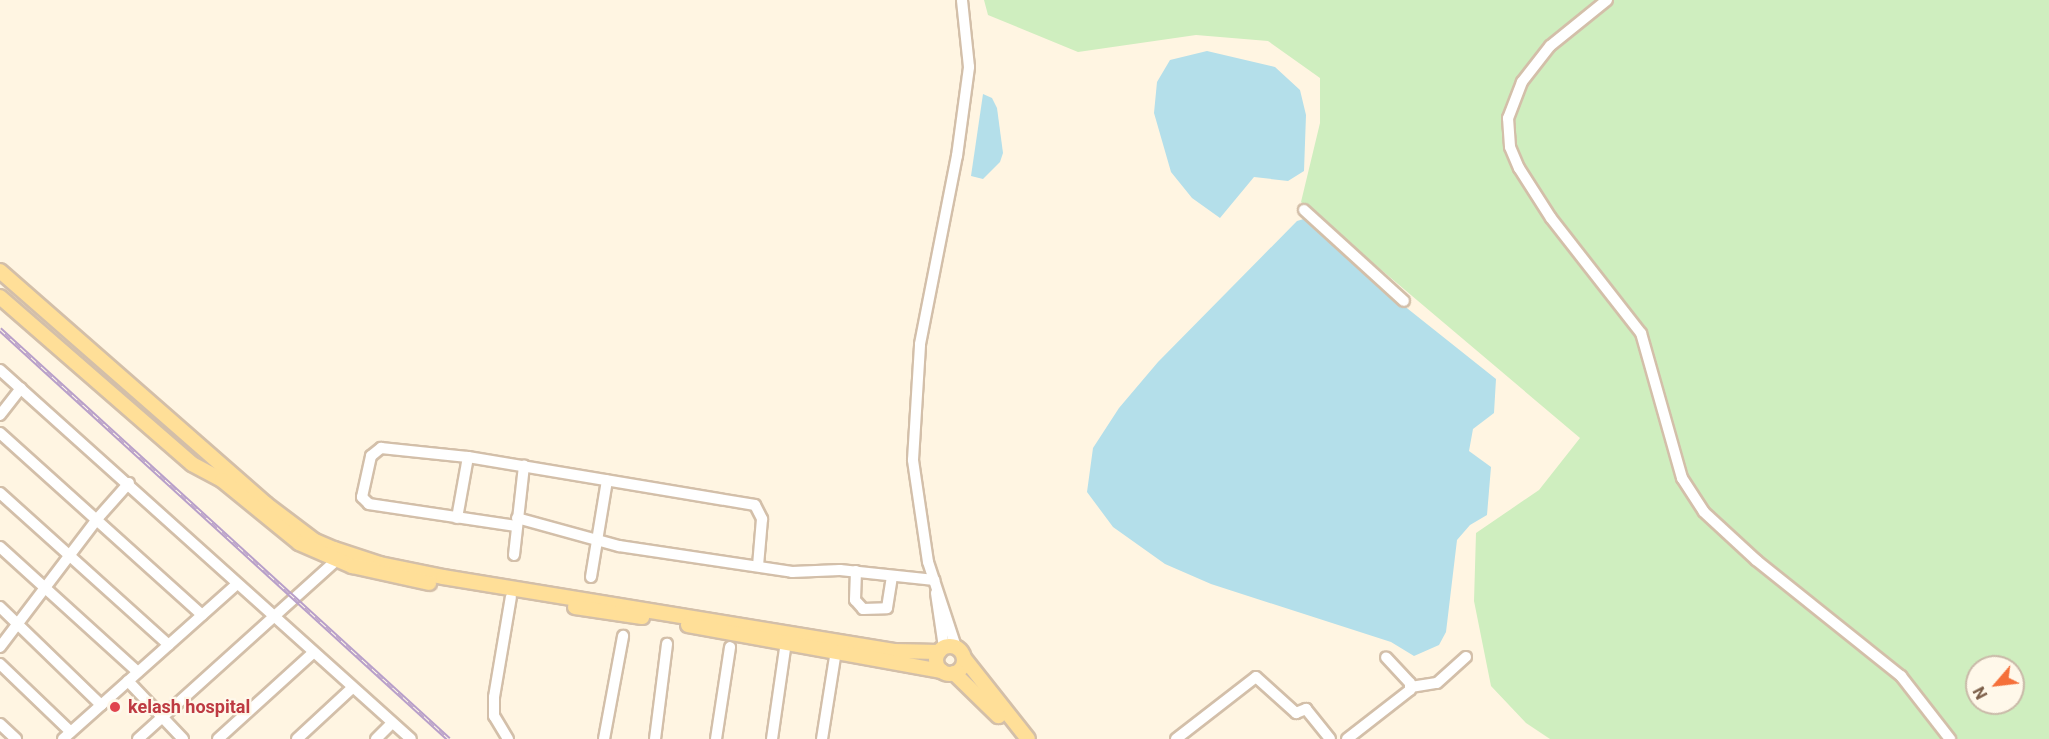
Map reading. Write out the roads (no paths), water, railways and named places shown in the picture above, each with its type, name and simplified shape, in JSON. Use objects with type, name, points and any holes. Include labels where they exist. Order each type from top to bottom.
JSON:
[{"type":"main road","points":[[0,273],[292,524],[340,557],[443,578],[786,637],[836,651],[948,672]]},
{"type":"main road","points":[[0,297],[204,470],[222,480],[299,543],[400,579],[907,653],[951,651]]},
{"type":"main road","points":[[948,672],[951,651]]},
{"type":"main road","points":[[951,651],[936,658],[948,672],[989,704],[1017,739]]},
{"type":"main road","points":[[951,651],[1028,739]]},
{"type":"street","points":[[951,651],[915,495],[913,460],[920,344],[957,156],[969,67],[962,0]]},
{"type":"street","points":[[1607,0],[1550,46],[1516,92],[1508,118],[1508,132],[1519,168],[1551,218],[1641,333],[1682,478],[1704,512],[1756,560],[1901,676],[1950,739]]},
{"type":"street","points":[[1304,210],[1404,301]]},
{"type":"street","points":[[0,289],[204,470]]},
{"type":"street","points":[[0,361],[351,689],[411,739]]},
{"type":"street","points":[[0,370],[131,482]]},
{"type":"street","points":[[0,415],[21,388]]},
{"type":"street","points":[[0,433],[202,615]]},
{"type":"street","points":[[758,566],[762,519],[755,505],[468,457],[381,448],[371,456],[362,497],[369,504],[458,518],[517,522],[598,539],[792,572],[856,571],[935,584]]},
{"type":"street","points":[[458,518],[468,457]]},
{"type":"street","points":[[514,555],[524,466]]},
{"type":"street","points":[[591,577],[607,480]]},
{"type":"street","points":[[0,647],[97,519],[131,482]]},
{"type":"street","points":[[0,493],[169,645]]},
{"type":"street","points":[[0,547],[138,672]]},
{"type":"street","points":[[138,739],[340,557]]},
{"type":"street","points":[[856,571],[855,600],[863,609],[887,608],[892,577]]},
{"type":"street","points":[[0,664],[67,735],[237,584]]},
{"type":"street","points":[[508,739],[495,716],[494,698],[511,597]]},
{"type":"street","points":[[0,607],[101,705]]},
{"type":"street","points":[[604,739],[623,636]]},
{"type":"street","points":[[772,739],[786,637]]},
{"type":"street","points":[[654,739],[667,644]]},
{"type":"street","points":[[716,739],[730,647]]},
{"type":"street","points":[[822,739],[836,651]]},
{"type":"street","points":[[218,739],[313,654]]},
{"type":"street","points":[[1386,657],[1411,687]]},
{"type":"street","points":[[1347,739],[1391,708],[1411,687],[1437,683],[1466,657]]},
{"type":"street","points":[[1176,739],[1256,677],[1296,713],[1306,709],[1330,739]]},
{"type":"street","points":[[128,681],[183,739]]},
{"type":"street","points":[[297,739],[351,689]]},
{"type":"street","points":[[376,739],[392,723]]},
{"type":"street","points":[[0,724],[16,739]]},
{"type":"water","points":[[1207,51],[1275,67],[1300,90],[1306,115],[1304,171],[1288,181],[1254,177],[1220,218],[1192,198],[1171,172],[1154,113],[1157,82],[1170,60]]},
{"type":"water","points":[[983,94],[992,98],[997,108],[1003,153],[1000,162],[983,179],[971,176]]},
{"type":"water","points":[[1307,218],[1398,301],[1496,379],[1494,413],[1473,429],[1469,451],[1491,467],[1487,515],[1470,525],[1457,540],[1446,632],[1439,645],[1414,656],[1391,642],[1211,584],[1165,564],[1113,527],[1087,492],[1093,448],[1119,408],[1158,362],[1297,221]]},
{"type":"railway","points":[[0,329],[449,739]]},
{"type":"place","name":"kelash hospital","points":[[115,707]]}]
